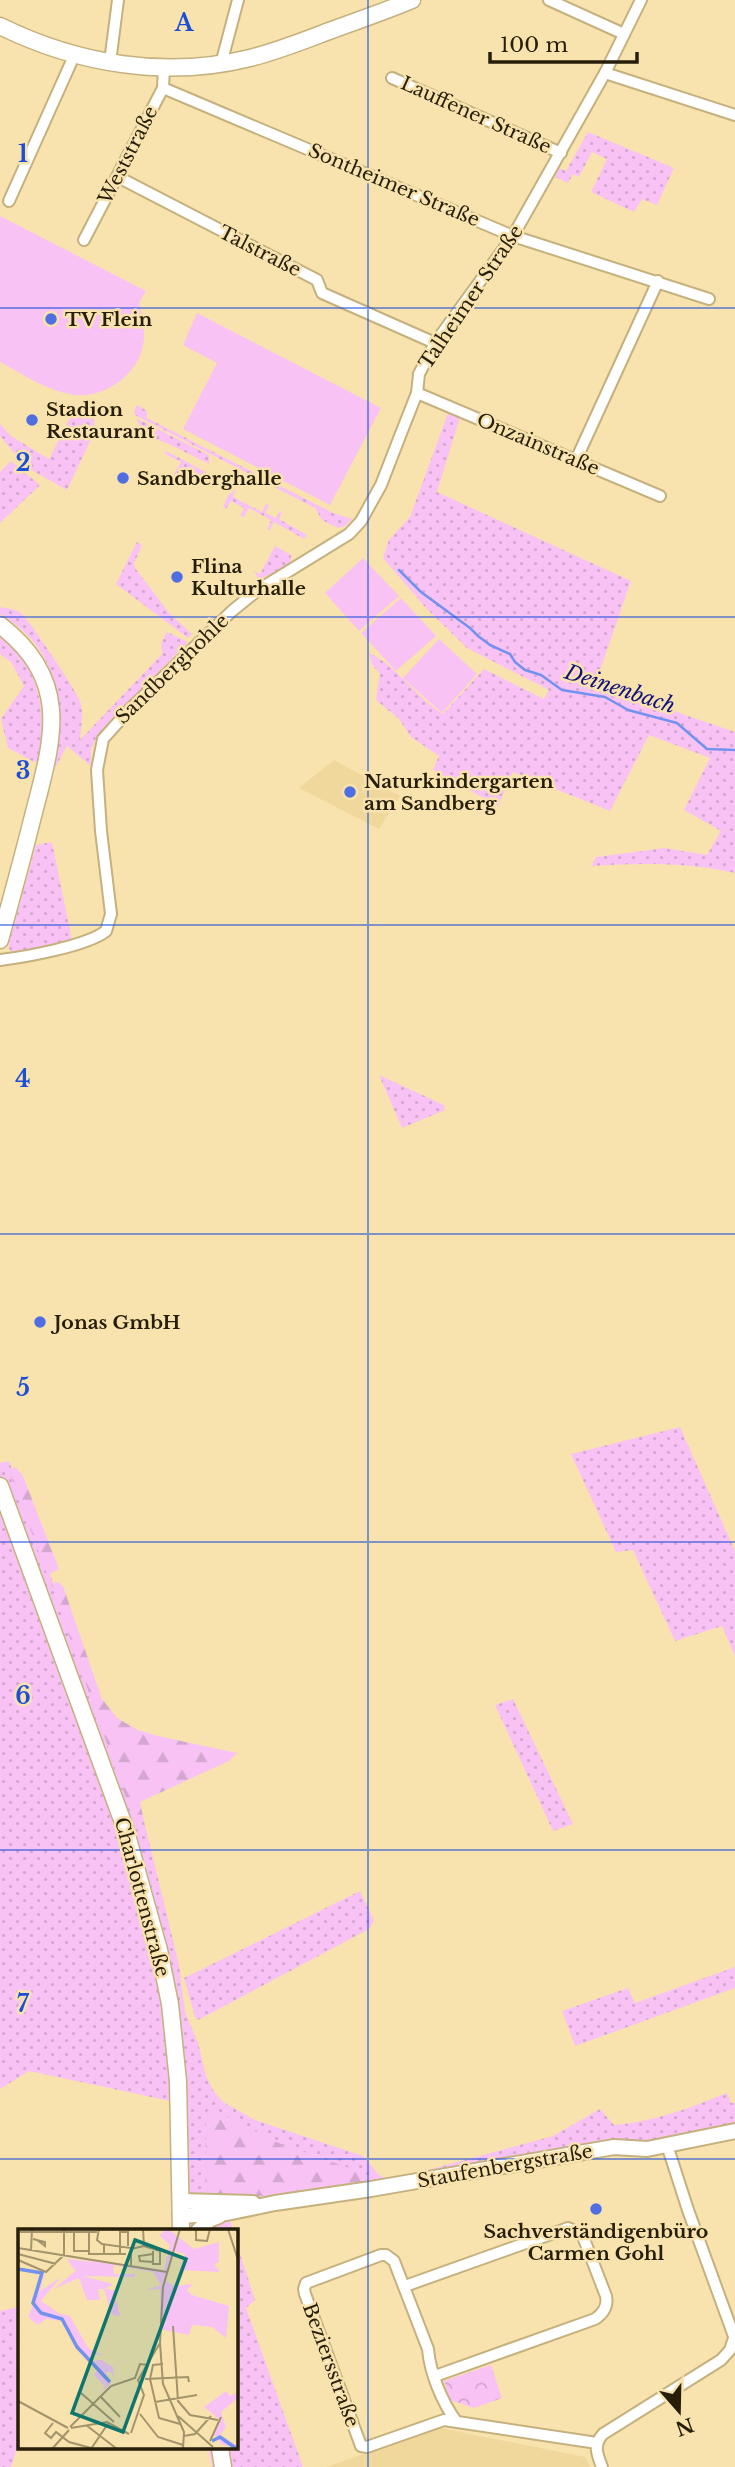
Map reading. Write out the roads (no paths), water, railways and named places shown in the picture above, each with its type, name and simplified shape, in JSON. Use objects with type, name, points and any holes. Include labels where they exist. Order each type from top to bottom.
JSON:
[{"type":"main road","points":[[0,26],[74,56],[164,68],[221,64],[276,51],[412,0]]},
{"type":"main road","points":[[0,625],[20,640],[45,678],[53,727],[48,760],[0,940]]},
{"type":"main road","name":"Charlottenstraße","points":[[0,1486],[125,1828],[159,1950],[170,2004],[178,2081],[181,2216]]},
{"type":"street","points":[[110,62],[118,0]]},
{"type":"street","points":[[221,64],[238,0]]},
{"type":"street","points":[[549,0],[624,34]]},
{"type":"street","name":"Talheimer Straße","points":[[252,595],[355,529],[380,485],[416,393],[419,374],[436,343],[513,236],[605,74],[641,0]]},
{"type":"street","points":[[9,201],[74,56]]},
{"type":"street","name":"Weststraße","points":[[84,240],[163,88],[164,68]]},
{"type":"street","points":[[605,74],[735,115]]},
{"type":"street","name":"Lauffener Straße","points":[[392,78],[561,153]]},
{"type":"street","name":"Sontheimer Straße","points":[[163,88],[513,236],[709,299]]},
{"type":"street","name":"Talstraße","points":[[118,177],[317,280],[322,293],[436,343]]},
{"type":"street","points":[[576,460],[657,281]]},
{"type":"street","name":"Onzainstraße","points":[[416,393],[660,496]]},
{"type":"street","name":"Sandberghohle","points":[[0,960],[19,958],[88,940],[106,931],[111,914],[97,770],[103,739],[139,700],[252,595]]},
{"type":"street","name":"Staufenbergstraße","points":[[181,2216],[371,2189],[614,2147],[647,2148],[667,2145],[735,2131]]},
{"type":"street","points":[[602,2467],[597,2454],[597,2443],[604,2434],[721,2360],[730,2350],[735,2338],[667,2145]]},
{"type":"street","name":"Staufenbergstraße","points":[[181,2216],[227,2213],[275,2203]]},
{"type":"street","name":"Staufenbergstraße","points":[[200,2229],[209,2220],[227,2213]]},
{"type":"street","points":[[405,2286],[568,2228],[578,2231],[584,2238],[606,2296],[607,2303],[603,2312],[595,2319],[435,2376]]},
{"type":"street","name":"Beziersstraße","points":[[456,2421],[445,2403],[429,2360],[428,2349],[394,2261],[381,2255],[308,2281],[304,2288],[361,2446],[367,2447],[444,2420],[597,2443]]},
{"type":"waterway","name":"Deinenbach","points":[[399,570],[421,592],[490,645],[510,654],[525,670],[541,675],[562,690],[605,697],[628,710],[677,723],[707,749],[735,750]]},
{"type":"place","name":"TV Flein","points":[[51,319]]},
{"type":"place","name":"Stadion Restaurant","points":[[32,420]]},
{"type":"place","name":"Sandberghalle","points":[[123,478]]},
{"type":"place","name":"Flina Kulturhalle","points":[[177,577]]},
{"type":"place","name":"Naturkindergarten am Sandberg","points":[[350,792]]},
{"type":"place","name":"Jonas GmbH","points":[[40,1322]]},
{"type":"place","name":"Sachverständigenbüro Carmen Gohl","points":[[596,2209]]}]
